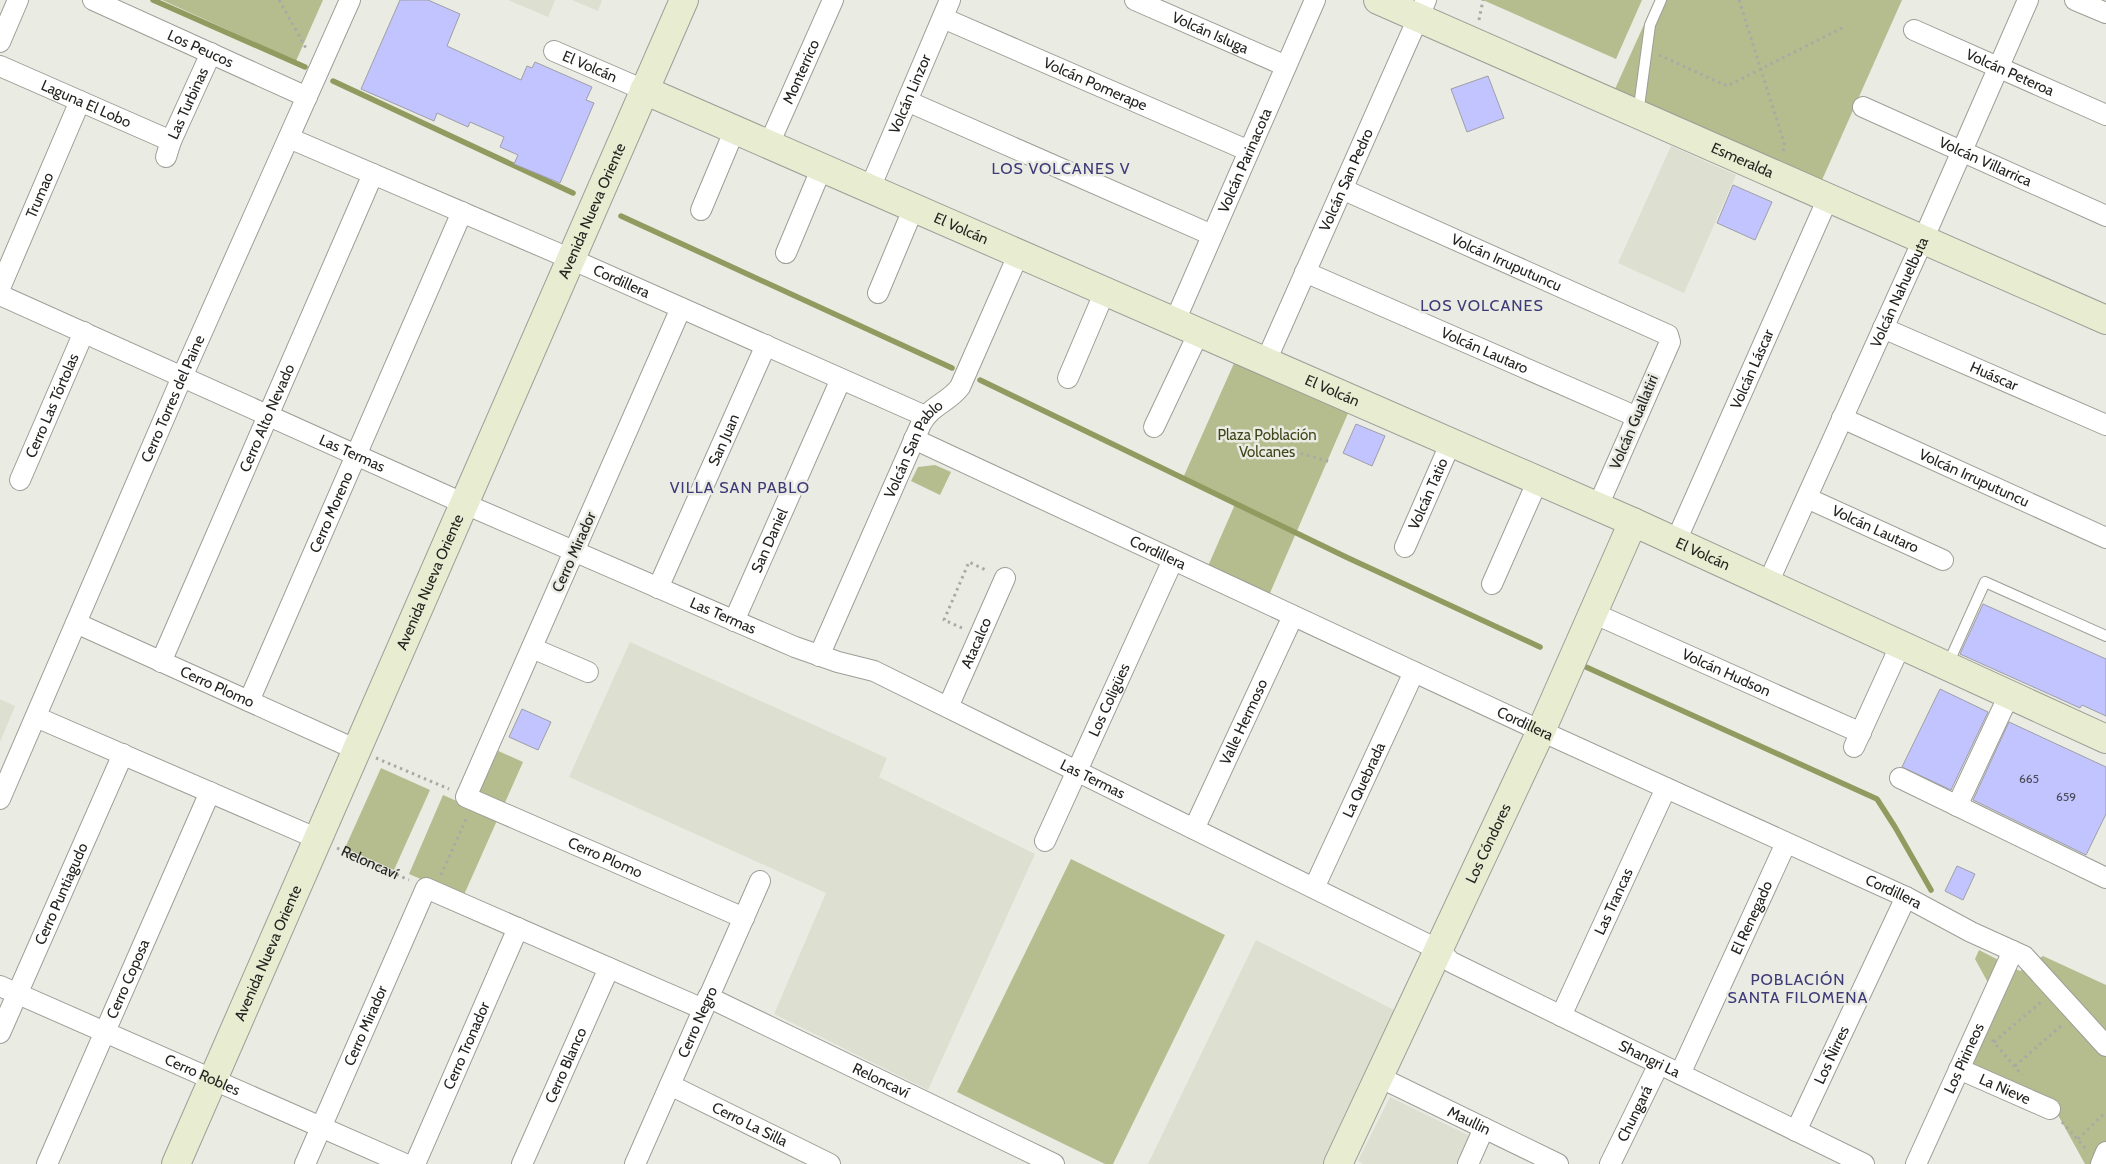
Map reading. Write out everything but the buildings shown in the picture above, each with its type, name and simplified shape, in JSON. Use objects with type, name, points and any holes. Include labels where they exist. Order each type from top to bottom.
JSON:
[{"type":"street","points":[[0,42],[18,0]]},
{"type":"street","name":"Los Peucos","points":[[93,0],[307,97]]},
{"type":"street","name":"Cerro Torres del Paine","points":[[0,799],[5,772],[36,716],[182,377],[350,0]]},
{"type":"street","name":"Avenida Nueva Oriente","points":[[176,1164],[684,0]]},
{"type":"street","name":"Monterrico","points":[[769,144],[833,0]]},
{"type":"street","name":"Volcán Isluga","points":[[1135,0],[1286,66]]},
{"type":"street","name":"Volcán Parinacota","points":[[1154,427],[1187,327],[1212,235],[1315,0]]},
{"type":"street","name":"Esmeralda","points":[[1378,0],[1422,9],[1638,114],[2106,320]]},
{"type":"street","name":"Volcán Nahuelbuta","points":[[1768,583],[1923,240],[2028,0]]},
{"type":"street","points":[[2075,0],[2106,14]]},
{"type":"street","name":"Volcán Linzor","points":[[870,188],[946,9]]},
{"type":"street","name":"Volcán Pomerape","points":[[946,9],[1249,151]]},
{"type":"street","name":"Volcán San Pedro","points":[[1266,361],[1422,9]]},
{"type":"street","name":"Volcán Peteroa","points":[[1914,30],[2106,115]]},
{"type":"street","name":"El Volcán","points":[[554,50],[1598,506],[2106,739]]},
{"type":"street","name":"Las Turbinas","points":[[169,149],[211,53]]},
{"type":"street","name":"Laguna El Lobo","points":[[0,66],[80,101],[169,149]]},
{"type":"street","points":[[907,100],[1212,235]]},
{"type":"street","name":"Trumao","points":[[0,288],[80,101]]},
{"type":"street","name":"Volcán Villarrica","points":[[1863,107],[2106,216]]},
{"type":"street","points":[[701,210],[735,129]]},
{"type":"street","name":"Cordillera","points":[[289,138],[571,259],[925,416]]},
{"type":"street","points":[[786,253],[822,167]]},
{"type":"street","name":"Cerro Alto Nevado","points":[[161,662],[373,174]]},
{"type":"street","name":"Volcán Irruputuncu","points":[[1342,189],[1664,334],[1669,338]]},
{"type":"street","name":"Volcán Láscar","points":[[1676,541],[1828,198]]},
{"type":"street","points":[[878,293],[914,207]]},
{"type":"street","name":"Cerro Moreno","points":[[249,701],[462,212]]},
{"type":"street","name":"Volcán San Pablo","points":[[819,656],[925,416],[960,387],[1019,253]]},
{"type":"street","name":"Volcán Lautaro","points":[[1305,272],[1637,417]]},
{"type":"street","points":[[1068,378],[1106,291]]},
{"type":"street","name":"Las Termas","points":[[0,295],[465,504],[734,621],[819,656],[868,668],[1439,950]]},
{"type":"street","name":"Cerro Mirador","points":[[470,798],[532,648],[681,308]]},
{"type":"street","name":"Huáscar","points":[[1883,328],[2106,425]]},
{"type":"street","name":"Cerro Las Tórtolas","points":[[20,480],[84,332]]},
{"type":"street","name":"Volcán Guallatiri","points":[[1598,506],[1670,342],[1669,338]]},
{"type":"street","name":"San Juan","points":[[658,588],[766,345]]},
{"type":"street","name":"San Daniel","points":[[734,621],[841,379]]},
{"type":"street","name":"Volcán Irruputuncu","points":[[1842,418],[2106,538]]},
{"type":"street","name":"Cordillera","points":[[914,439],[1541,731],[1906,897],[1971,932],[2024,956],[2106,1046]]},
{"type":"street","name":"Volcán Tatio","points":[[1405,547],[1451,442]]},
{"type":"street","points":[[1492,584],[1538,480]]},
{"type":"street","name":"Volcán Lautaro","points":[[1807,498],[1943,560]]},
{"type":"street","name":"Los Cóndores","points":[[1339,1164],[1541,731],[1633,522]]},
{"type":"street","name":"Los Coligües","points":[[1045,841],[1173,560]]},
{"type":"street","name":"Atacalco","points":[[948,707],[1005,578]]},
{"type":"street","name":"Volcán Hudson","points":[[1593,613],[1858,740],[1901,644]]},
{"type":"street","name":"Valle Hermoso","points":[[1194,828],[1293,616]]},
{"type":"street","name":"Cerro Plomo","points":[[76,623],[357,750]]},
{"type":"street","points":[[532,648],[588,672]]},
{"type":"street","name":"La Quebrada","points":[[1314,888],[1414,672]]},
{"type":"street","points":[[1957,806],[2009,695]]},
{"type":"street","points":[[36,716],[318,839]]},
{"type":"street","name":"Cerro Puntiagudo","points":[[0,1033],[9,990],[123,754]]},
{"type":"street","points":[[1900,778],[2106,878]]},
{"type":"street","name":"Las Trancas","points":[[1561,1016],[1666,788]]},
{"type":"street","name":"Cerro Coposa","points":[[47,1164],[210,792]]},
{"type":"street","name":"Cerro Plomo","points":[[470,798],[744,918]]},
{"type":"street","name":"El Renegado","points":[[1680,1074],[1786,843]]},
{"type":"street","name":"Cerro Negro","points":[[635,1164],[760,881]]},
{"type":"street","name":"Cerro Mirador","points":[[306,1164],[430,890]]},
{"type":"street","name":"Reloncaví","points":[[430,890],[609,968],[706,1003],[1054,1164]]},
{"type":"street","name":"Los Ñirres","points":[[1796,1131],[1906,897]]},
{"type":"street","name":"Cerro Tronador","points":[[414,1164],[518,928]]},
{"type":"street","name":"Shangri La","points":[[1439,950],[1452,962],[1864,1164]]},
{"type":"street","name":"Los Pirineos","points":[[1916,1164],[2013,951]]},
{"type":"street","name":"Cerro Blanco","points":[[522,1164],[609,968]]},
{"type":"street","name":"Cerro Robles","points":[[9,990],[405,1164]]},
{"type":"street","name":"Chungará","points":[[1610,1164],[1659,1064]]},
{"type":"street","name":"La Nieve","points":[[1959,1070],[2050,1109]]},
{"type":"street","name":"Maullin","points":[[1379,1077],[1558,1164]]},
{"type":"street","name":"Cerro La Silla","points":[[670,1085],[830,1164]]},
{"type":"street","points":[[1468,1164],[1484,1128]]},
{"type":"street","points":[[2100,1164],[2106,1152]]},
{"type":"lane","points":[[1638,114],[1650,25],[1661,0]]},
{"type":"lane","points":[[1947,665],[1985,582],[2106,636]]},
{"type":"path","points":[[279,0],[319,70]]},
{"type":"path","points":[[1739,0],[1785,146],[1776,176]]},
{"type":"path","points":[[1647,50],[1727,86],[1846,26]]},
{"type":"path","points":[[1282,448],[1331,462]]},
{"type":"path","points":[[980,636],[944,620],[969,562],[1005,578]]},
{"type":"path","points":[[357,750],[470,798],[430,890]]},
{"type":"path","name":"Reloncaví","points":[[318,839],[430,890]]},
{"type":"path","points":[[1994,1042],[2054,990]]},
{"type":"path","points":[[2015,1066],[2075,1013]]},
{"type":"path","points":[[2078,1139],[2106,1112]]},
{"type":"shaded area","points":[[508,0],[555,0],[548,17]]},
{"type":"shaded area","points":[[572,0],[602,0],[598,11]]},
{"type":"shaded area","points":[[1671,146],[1736,175],[1684,293],[1618,263]]},
{"type":"shaded area","points":[[630,642],[887,758],[879,777],[1035,854],[928,1090],[774,1014],[826,893],[569,777]]},
{"type":"shaded area","points":[[0,699],[15,706],[0,742]]},
{"type":"shaded area","points":[[1256,940],[1400,1013],[1329,1164],[1148,1164]]},
{"type":"shaded area","points":[[1390,1097],[1470,1136],[1456,1164],[1363,1164],[1358,1161]]},
{"type":"green space","points":[[162,0],[323,0],[296,61]]},
{"type":"green space","points":[[1483,0],[1642,0],[1616,59]]},
{"type":"green space","points":[[1655,0],[1902,0],[1822,180],[1615,89]]},
{"type":"green space","name":"Plaza Población Volcanes","points":[[1235,361],[1349,411],[1270,593],[1208,566],[1236,502],[1183,478]]},
{"type":"green space","points":[[935,465],[951,472],[940,495],[911,481],[918,467]]},
{"type":"green space","points":[[494,749],[523,762],[463,897],[409,874],[443,795],[468,806]]},
{"type":"green space","points":[[381,768],[430,790],[394,870],[345,848]]},
{"type":"green space","points":[[1071,859],[1225,935],[1113,1164],[1105,1164],[957,1092]]},
{"type":"green space","points":[[1979,950],[2020,971],[2043,956],[2106,985],[2106,1164],[2085,1164],[2053,1106],[1968,1065],[1998,1001],[1975,959]]},
{"type":"waterway","points":[[153,0],[305,67]]},
{"type":"waterway","points":[[333,81],[573,193]]},
{"type":"waterway","points":[[621,216],[952,368]]},
{"type":"waterway","points":[[980,380],[1346,557],[1540,647]]},
{"type":"waterway","points":[[1586,667],[1877,799],[1931,890]]},
{"type":"district","name":"LOS VOLCANES V","points":[[1061,168]]},
{"type":"district","name":"LOS VOLCANES","points":[[1482,305]]},
{"type":"district","name":"VILLA SAN PABLO","points":[[740,487]]},
{"type":"district","name":"POBLACIÓN SANTA FILOMENA","points":[[1798,988]]}]
